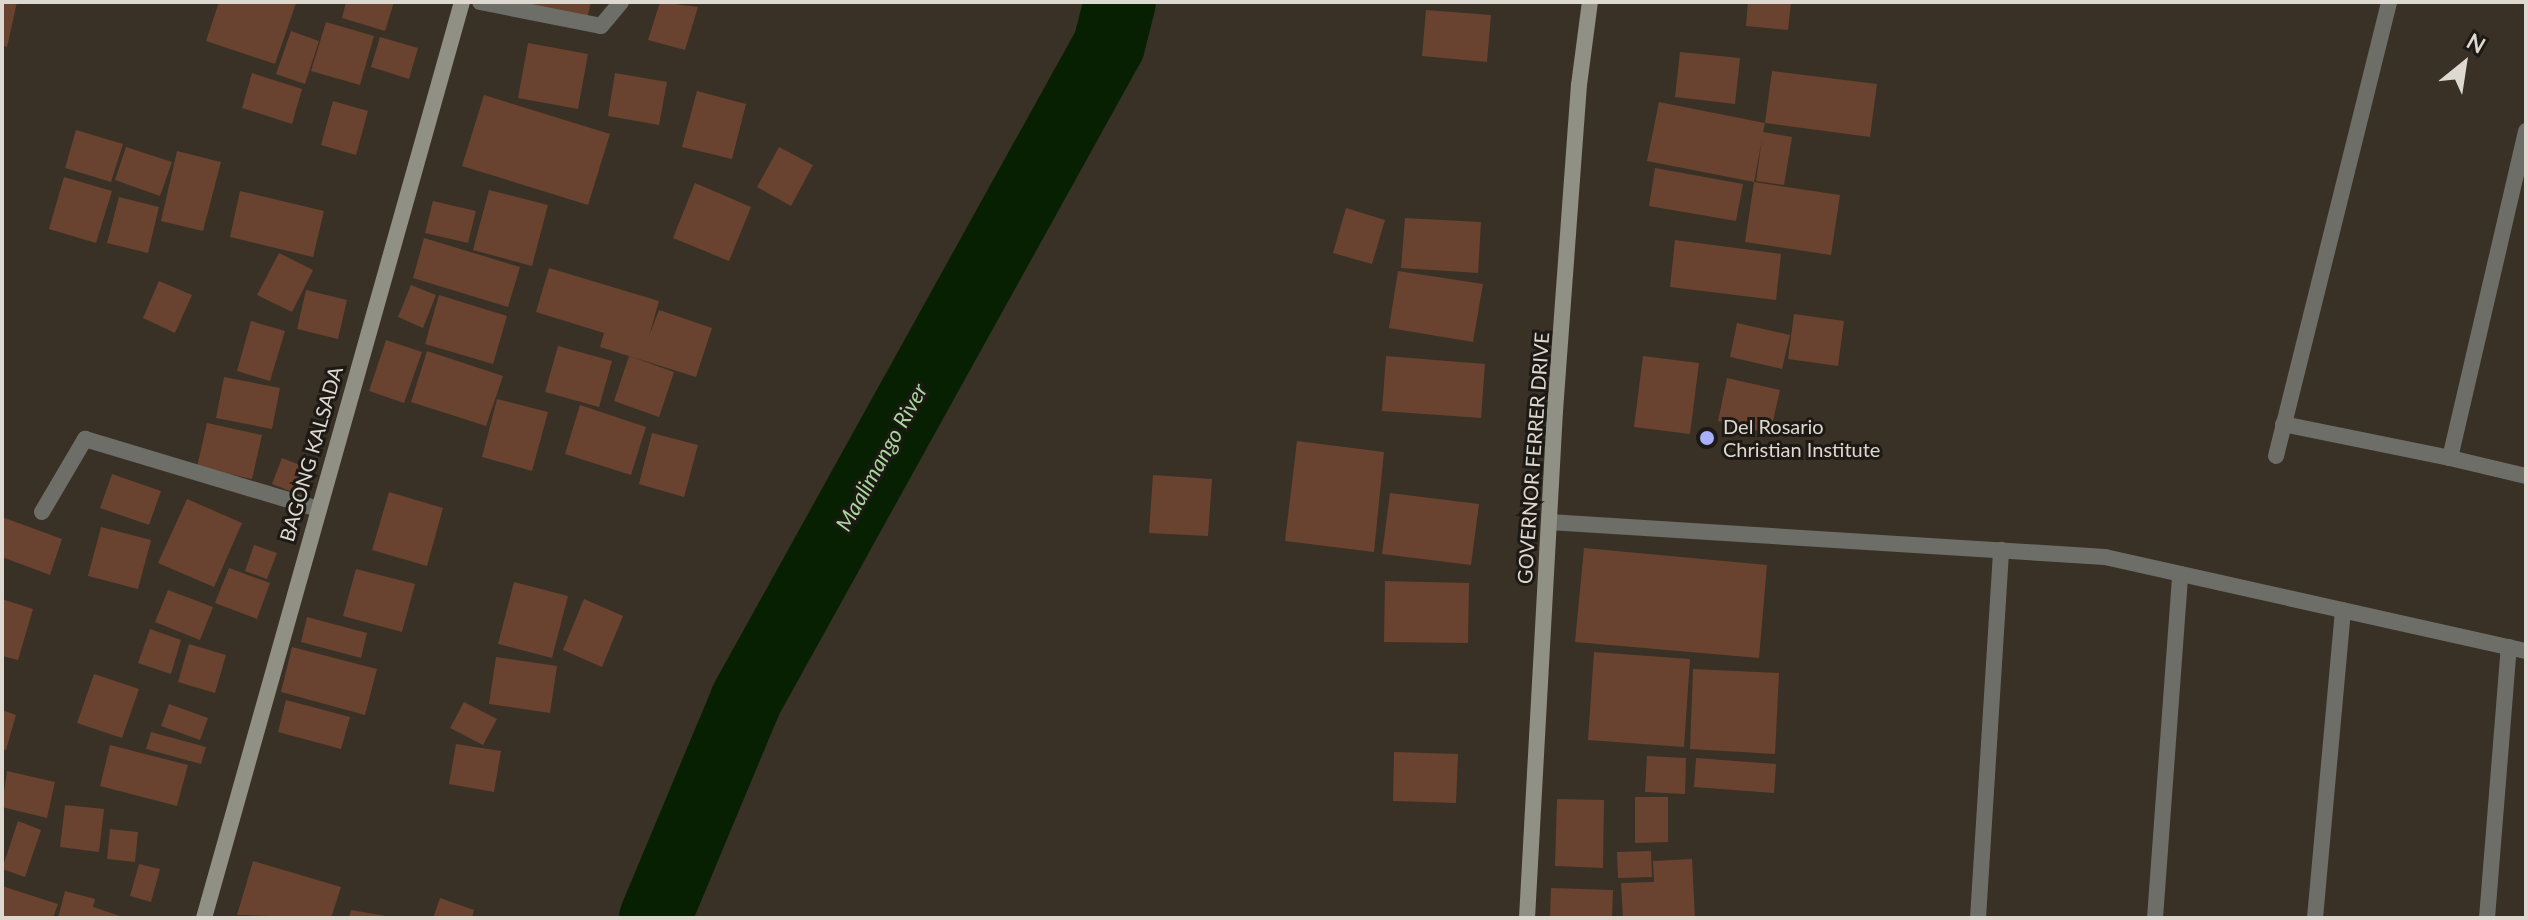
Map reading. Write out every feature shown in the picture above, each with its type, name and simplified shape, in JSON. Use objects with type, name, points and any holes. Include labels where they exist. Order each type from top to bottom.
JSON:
[{"type":"street","name":"BAGONG KALSADA","points":[[204,918],[315,508],[462,2]]},
{"type":"street","points":[[480,2],[601,26],[621,2]]},
{"type":"street","name":"GOVERNOR FERRER DRIVE","points":[[1527,918],[1549,522],[1579,85],[1590,2]]},
{"type":"street","points":[[2276,456],[2389,2]]},
{"type":"street","points":[[2450,458],[2526,131]]},
{"type":"street","points":[[2283,424],[2526,476]]},
{"type":"street","points":[[42,512],[85,439],[315,508]]},
{"type":"street","points":[[1549,522],[2105,557],[2518,649],[2487,918]]},
{"type":"street","points":[[1978,918],[2001,550]]},
{"type":"street","points":[[2155,918],[2180,574]]},
{"type":"street","points":[[2315,918],[2343,610]]},
{"type":"building","points":[[2,2],[17,2],[7,47],[2,45]]},
{"type":"building","points":[[219,2],[296,3],[275,64],[206,41]]},
{"type":"building","points":[[346,2],[394,2],[385,31],[342,18]]},
{"type":"building","points":[[513,2],[591,2],[587,19]]},
{"type":"building","points":[[660,2],[698,7],[685,50],[648,40]]},
{"type":"building","points":[[1748,2],[1791,2],[1788,30],[1746,26]]},
{"type":"building","points":[[1426,10],[1491,15],[1487,62],[1422,56]]},
{"type":"building","points":[[326,22],[374,36],[360,85],[311,71]]},
{"type":"building","points":[[291,31],[319,41],[305,84],[276,74]]},
{"type":"building","points":[[380,37],[418,48],[409,79],[371,67]]},
{"type":"building","points":[[528,43],[588,54],[578,109],[518,98]]},
{"type":"building","points":[[1680,52],[1740,58],[1735,104],[1675,97]]},
{"type":"building","points":[[1772,71],[1877,84],[1870,137],[1765,123]]},
{"type":"building","points":[[252,73],[302,89],[292,124],[242,108]]},
{"type":"building","points":[[615,73],[667,82],[659,125],[608,116]]},
{"type":"building","points":[[697,91],[746,104],[732,159],[682,147]]},
{"type":"building","points":[[484,95],[610,134],[588,205],[462,166]]},
{"type":"building","points":[[333,101],[368,111],[356,155],[321,145]]},
{"type":"building","points":[[1659,102],[1765,123],[1763,132],[1792,137],[1784,185],[1756,181],[1762,139],[1754,182],[1647,161]]},
{"type":"building","points":[[76,130],[123,144],[111,182],[65,168]]},
{"type":"building","points":[[126,147],[172,162],[160,196],[115,180]]},
{"type":"building","points":[[779,147],[813,165],[791,206],[757,187]]},
{"type":"building","points":[[177,151],[221,162],[203,231],[161,221]]},
{"type":"building","points":[[1655,168],[1743,184],[1736,221],[1649,206]]},
{"type":"building","points":[[64,177],[112,191],[96,243],[49,229]]},
{"type":"building","points":[[1754,182],[1840,195],[1831,255],[1745,242]]},
{"type":"building","points":[[695,183],[751,207],[729,261],[673,238]]},
{"type":"building","points":[[489,190],[548,205],[532,266],[473,250]]},
{"type":"building","points":[[240,191],[324,211],[313,257],[230,237]]},
{"type":"building","points":[[119,197],[159,207],[148,253],[107,243]]},
{"type":"building","points":[[433,201],[476,211],[468,243],[425,233]]},
{"type":"building","points":[[1346,208],[1385,220],[1372,264],[1333,253]]},
{"type":"building","points":[[1405,218],[1481,222],[1478,273],[1401,268]]},
{"type":"building","points":[[424,238],[520,267],[508,307],[413,278]]},
{"type":"building","points":[[1675,240],[1781,254],[1776,300],[1670,287]]},
{"type":"building","points":[[279,253],[313,270],[292,312],[257,295]]},
{"type":"building","points":[[549,268],[659,301],[649,336],[659,310],[712,328],[696,377],[600,347],[604,333],[536,312]]},
{"type":"building","points":[[1398,271],[1483,284],[1473,342],[1389,328]]},
{"type":"building","points":[[159,281],[192,295],[175,333],[143,318]]},
{"type":"building","points":[[411,285],[436,295],[423,328],[398,317]]},
{"type":"building","points":[[306,290],[347,300],[338,339],[297,329]]},
{"type":"building","points":[[439,295],[507,316],[493,364],[425,344]]},
{"type":"building","points":[[1794,314],[1844,321],[1838,366],[1788,359]]},
{"type":"building","points":[[251,321],[285,331],[270,381],[237,371]]},
{"type":"building","points":[[1737,323],[1790,335],[1782,369],[1730,357]]},
{"type":"building","points":[[386,340],[422,352],[404,403],[369,391]]},
{"type":"building","points":[[558,346],[612,361],[599,407],[545,392]]},
{"type":"building","points":[[427,351],[503,376],[486,426],[411,402]]},
{"type":"building","points":[[629,356],[674,372],[659,417],[614,401]]},
{"type":"building","points":[[1386,356],[1485,364],[1481,418],[1382,411]]},
{"type":"building","points":[[1643,356],[1699,363],[1690,434],[1634,427]]},
{"type":"building","points":[[224,377],[280,388],[272,429],[216,418]]},
{"type":"building","points":[[1727,378],[1780,390],[1770,434],[1718,421]]},
{"type":"building","points":[[497,399],[548,412],[532,471],[482,457]]},
{"type":"building","points":[[580,405],[646,427],[631,475],[565,454]]},
{"type":"building","points":[[207,423],[262,435],[252,479],[197,467]]},
{"type":"building","points":[[652,433],[698,445],[684,497],[639,484]]},
{"type":"building","points":[[1297,441],[1384,452],[1374,552],[1285,541]]},
{"type":"building","points":[[282,458],[305,467],[295,493],[272,484]]},
{"type":"building","points":[[112,474],[161,491],[149,525],[100,508]]},
{"type":"building","points":[[1153,475],[1212,479],[1208,536],[1149,533]]},
{"type":"building","points":[[389,492],[443,508],[427,566],[372,550]]},
{"type":"building","points":[[1390,493],[1479,504],[1471,565],[1382,554]]},
{"type":"building","points":[[187,499],[242,523],[214,587],[158,563]]},
{"type":"building","points":[[2,517],[62,539],[50,575],[2,557]]},
{"type":"building","points":[[101,527],[151,540],[138,589],[88,576]]},
{"type":"building","points":[[254,545],[277,553],[267,579],[245,571]]},
{"type":"building","points":[[1584,548],[1767,565],[1759,658],[1575,642]]},
{"type":"building","points":[[229,568],[270,583],[257,619],[215,603]]},
{"type":"building","points":[[356,569],[415,584],[402,632],[343,616]]},
{"type":"building","points":[[1385,581],[1469,583],[1468,643],[1384,642]]},
{"type":"building","points":[[514,582],[568,596],[552,658],[498,644]]},
{"type":"building","points":[[168,590],[213,607],[200,640],[155,622]]},
{"type":"building","points":[[2,599],[33,609],[18,660],[2,656]]},
{"type":"building","points":[[584,599],[623,616],[602,667],[563,650]]},
{"type":"building","points":[[307,617],[367,633],[361,658],[301,642]]},
{"type":"building","points":[[150,629],[181,640],[171,674],[138,663]]},
{"type":"building","points":[[189,644],[226,655],[215,693],[178,682]]},
{"type":"building","points":[[292,647],[377,669],[365,715],[281,692]]},
{"type":"building","points":[[1594,652],[1690,659],[1684,747],[1588,740]]},
{"type":"building","points":[[496,657],[557,666],[550,713],[489,704]]},
{"type":"building","points":[[1693,669],[1779,673],[1775,754],[1690,749]]},
{"type":"building","points":[[94,674],[139,689],[122,738],[77,723]]},
{"type":"building","points":[[286,700],[350,717],[341,749],[278,732]]},
{"type":"building","points":[[464,702],[497,719],[483,745],[450,728]]},
{"type":"building","points":[[169,704],[208,718],[200,740],[161,726]]},
{"type":"building","points":[[2,710],[16,715],[6,750],[2,749]]},
{"type":"building","points":[[151,732],[206,747],[201,764],[146,749]]},
{"type":"building","points":[[456,744],[501,751],[494,792],[449,784]]},
{"type":"building","points":[[110,745],[188,765],[177,806],[100,786]]},
{"type":"building","points":[[1394,752],[1458,754],[1456,803],[1393,801]]},
{"type":"building","points":[[1647,756],[1686,758],[1685,794],[1645,792]]},
{"type":"building","points":[[1696,758],[1776,764],[1774,793],[1694,787]]},
{"type":"building","points":[[7,771],[55,782],[47,818],[2,807]]},
{"type":"building","points":[[1635,797],[1668,797],[1668,842],[1635,843]]},
{"type":"building","points":[[1557,799],[1604,800],[1603,868],[1555,866]]},
{"type":"building","points":[[65,805],[104,809],[99,852],[60,847]]},
{"type":"building","points":[[18,821],[41,830],[25,877],[2,869]]},
{"type":"building","points":[[110,829],[138,832],[135,862],[107,859]]},
{"type":"building","points":[[1651,851],[1652,877],[1618,878],[1617,852]]},
{"type":"building","points":[[1692,859],[1695,918],[1623,918],[1621,883],[1654,882],[1653,861]]},
{"type":"building","points":[[253,861],[341,887],[331,918],[237,915]]},
{"type":"building","points":[[139,864],[160,869],[151,902],[130,896]]},
{"type":"building","points":[[2,886],[58,904],[53,918],[2,918]]},
{"type":"building","points":[[1551,888],[1613,890],[1612,918],[1550,918]]},
{"type":"building","points":[[65,891],[95,899],[93,907],[126,918],[58,918]]},
{"type":"building","points":[[440,898],[474,910],[472,918],[433,918]]},
{"type":"building","points":[[351,910],[386,916],[349,918]]},
{"type":"waterway","name":"Maalimango River","points":[[655,918],[746,700],[1109,45],[1120,2]]},
{"type":"place","name":"Del Rosario Christian Institute","points":[[1707,438]]}]
